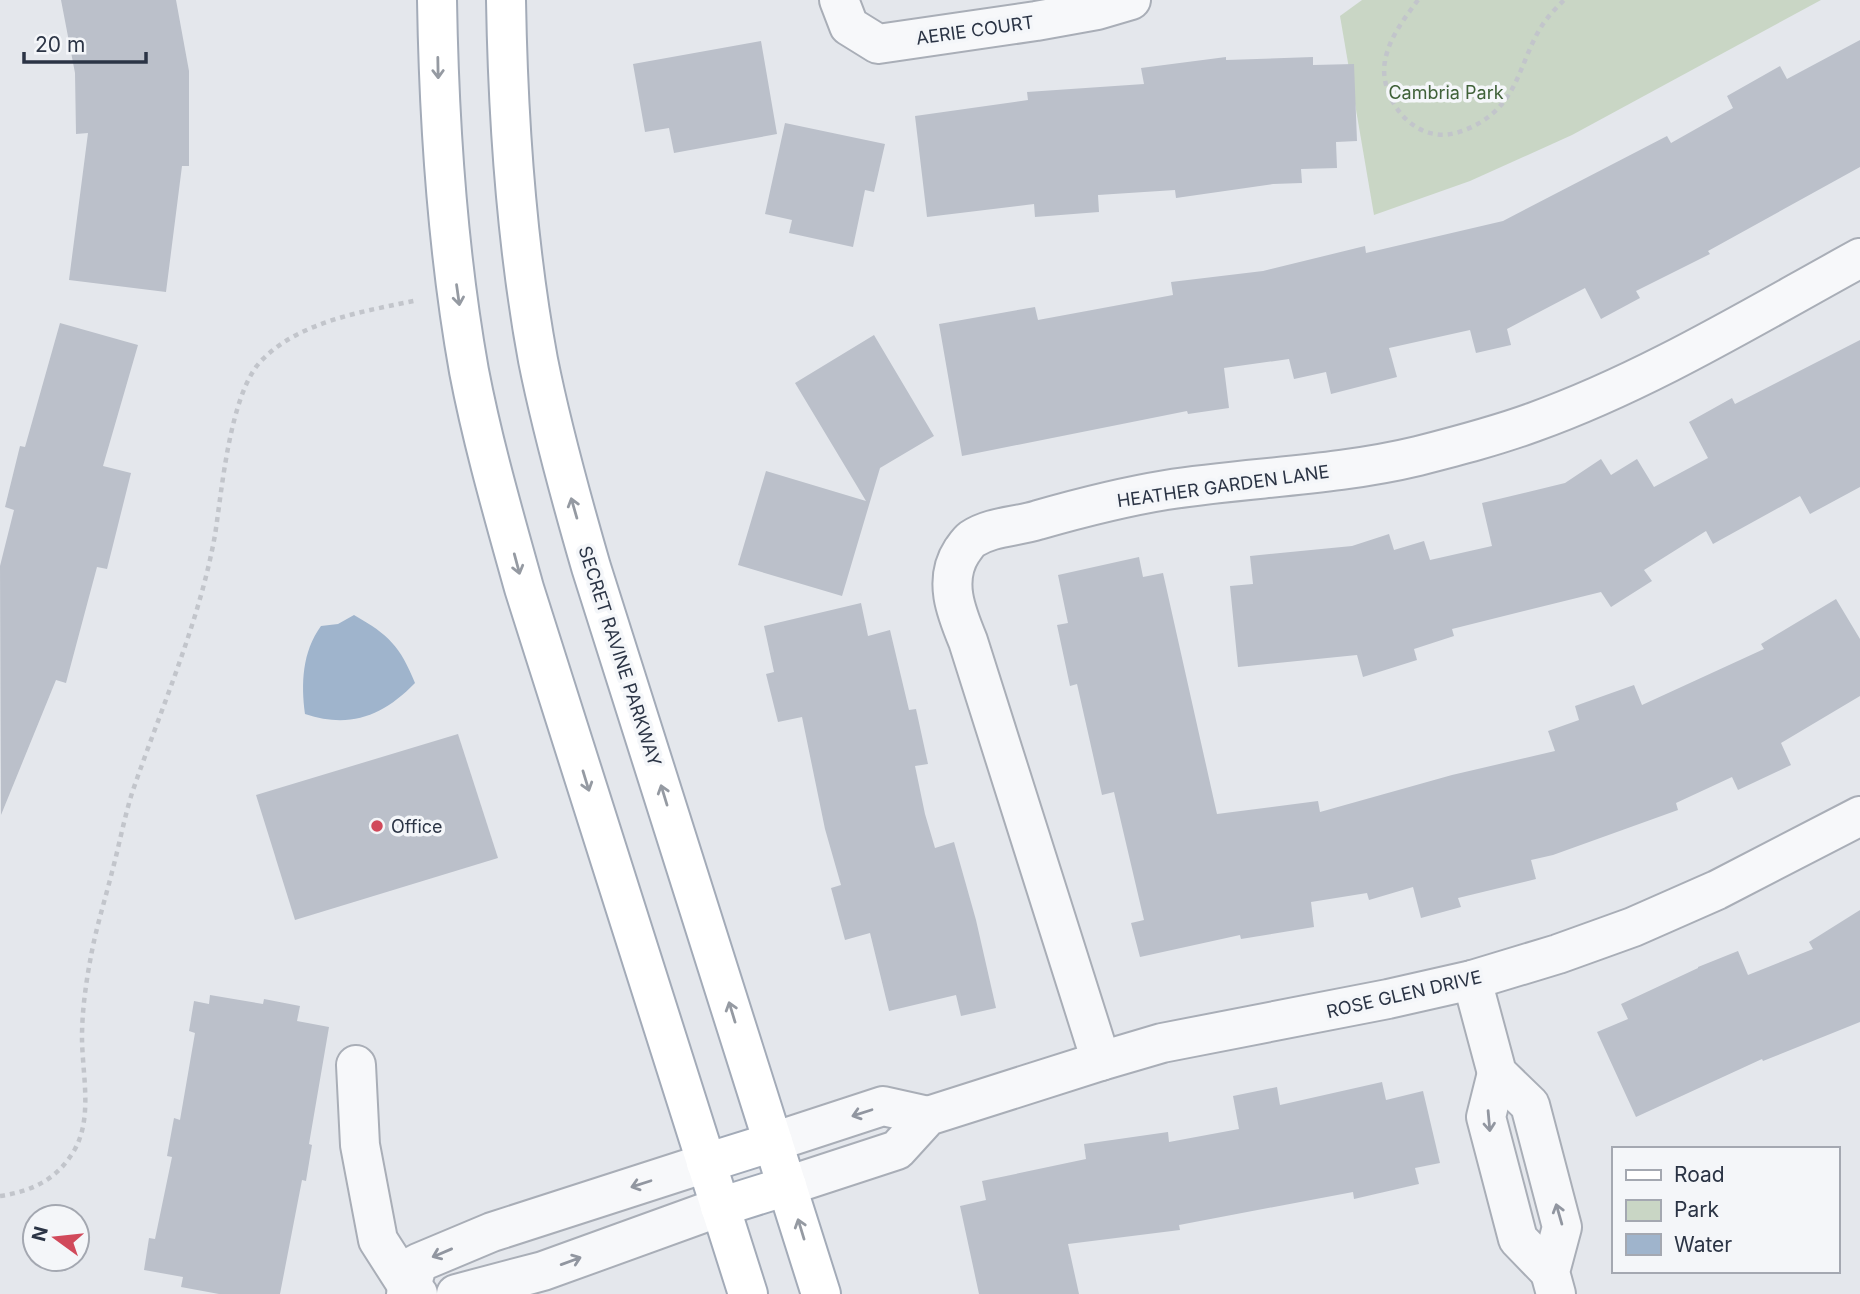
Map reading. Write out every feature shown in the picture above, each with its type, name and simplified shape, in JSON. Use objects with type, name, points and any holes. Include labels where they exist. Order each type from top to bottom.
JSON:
[{"type":"main road","points":[[437,0],[444,181],[457,292],[470,372],[495,481],[524,588],[748,1294]]},
{"type":"main road","name":"SECRET RAVINE PARKWAY","points":[[506,0],[514,184],[538,360],[560,461],[590,567],[821,1294]]},
{"type":"main road","points":[[706,1163],[773,1142]]},
{"type":"main road","points":[[720,1207],[787,1186]]},
{"type":"street","name":"AERIE COURT","points":[[839,0],[849,26],[878,44],[1037,21],[1097,10],[1131,0]]},
{"type":"street","name":"HEATHER GARDEN LANE","points":[[1101,1061],[968,641],[956,613],[951,586],[956,560],[970,540],[992,529],[1027,524],[1166,490],[1371,466],[1443,449],[1524,425],[1604,393],[1666,363],[1860,258]]},
{"type":"street","name":"ROSE GLEN DRIVE","points":[[928,1116],[1162,1043],[1472,980],[1633,927],[1717,890],[1860,816]]},
{"type":"street","points":[[1472,980],[1497,1073],[1486,1117],[1499,1169],[1518,1239],[1553,1283]]},
{"type":"street","points":[[356,1065],[360,1145],[378,1240],[412,1293]]},
{"type":"street","points":[[1497,1073],[1530,1105],[1562,1227],[1553,1283]]},
{"type":"street","points":[[773,1142],[883,1106],[928,1116],[897,1150],[787,1186]]},
{"type":"street","points":[[1499,1169],[1543,1157]]},
{"type":"street","points":[[412,1293],[418,1263],[492,1232],[706,1163]]},
{"type":"street","points":[[456,1294],[543,1271],[720,1207]]},
{"type":"path","points":[[1418,0],[1396,31],[1385,62],[1384,78],[1394,104],[1405,118],[1416,127],[1438,135],[1466,129],[1480,122],[1507,99],[1542,25],[1564,0]]},
{"type":"path","points":[[0,1196],[22,1193],[43,1184],[62,1169],[76,1147],[84,1119],[82,1035],[91,955],[132,795],[176,673],[208,568],[237,408],[247,384],[261,360],[285,341],[326,323],[457,292]]},
{"type":"green space","name":"Cambria Park","points":[[1362,0],[1821,0],[1572,135],[1470,181],[1374,215],[1340,16]]},
{"type":"water","points":[[354,615],[392,643],[415,683],[391,704],[365,716],[337,720],[305,714],[304,668],[310,646],[321,626],[338,624]]},
{"type":"building","points":[[61,0],[176,0],[189,71],[189,166],[182,166],[166,292],[69,280],[88,133],[76,134],[75,73]]},
{"type":"building","points":[[1860,40],[1860,167],[1708,251],[1710,254],[1636,291],[1640,298],[1601,319],[1585,288],[1507,329],[1511,345],[1476,353],[1470,330],[1389,348],[1397,377],[1331,394],[1326,372],[1294,379],[1289,359],[1224,368],[1229,408],[1188,414],[1187,411],[962,456],[939,324],[1035,307],[1038,320],[1173,295],[1171,282],[1263,271],[1365,246],[1366,253],[1503,221],[1667,136],[1671,143],[1733,108],[1727,96],[1780,66],[1787,79]]},
{"type":"building","points":[[761,41],[777,134],[674,153],[669,128],[645,132],[633,64]]},
{"type":"building","points":[[1226,57],[1226,60],[1313,57],[1313,65],[1354,64],[1357,141],[1336,142],[1337,168],[1301,169],[1302,183],[1273,184],[1176,198],[1175,190],[1098,195],[1099,212],[1035,217],[1034,204],[927,217],[915,116],[1028,100],[1027,92],[1144,84],[1141,68]]},
{"type":"building","points":[[785,123],[885,144],[874,192],[865,190],[853,247],[789,233],[792,220],[765,214]]},
{"type":"building","points":[[60,323],[138,345],[103,466],[131,473],[107,569],[97,567],[66,683],[56,680],[1,815],[0,566],[14,510],[5,507],[20,446],[25,447]]},
{"type":"building","points":[[874,335],[934,436],[880,468],[842,596],[738,565],[766,471],[866,501],[795,383]]},
{"type":"building","points":[[1860,340],[1860,487],[1810,514],[1800,496],[1713,544],[1706,531],[1644,570],[1652,581],[1611,607],[1601,592],[1452,629],[1454,636],[1414,649],[1417,660],[1363,677],[1357,655],[1238,667],[1230,586],[1253,584],[1250,556],[1352,546],[1389,534],[1394,550],[1424,541],[1430,560],[1492,546],[1482,503],[1565,483],[1601,459],[1611,475],[1637,459],[1654,487],[1708,458],[1689,422],[1732,398],[1735,404]]},
{"type":"building","points":[[1139,557],[1143,577],[1163,573],[1217,814],[1318,801],[1320,812],[1452,775],[1555,751],[1548,731],[1579,720],[1575,706],[1634,685],[1642,705],[1764,649],[1761,644],[1836,599],[1860,639],[1860,696],[1781,743],[1791,765],[1738,790],[1732,777],[1676,803],[1678,810],[1553,855],[1531,860],[1536,879],[1458,898],[1461,907],[1421,918],[1413,887],[1369,900],[1367,893],[1311,902],[1314,927],[1241,939],[1240,935],[1140,957],[1131,923],[1144,920],[1114,792],[1102,795],[1077,684],[1070,686],[1057,625],[1068,623],[1058,575]]},
{"type":"building","points":[[861,603],[868,636],[890,630],[909,710],[916,709],[928,764],[915,766],[925,814],[935,848],[954,842],[976,920],[996,1008],[961,1016],[956,995],[889,1011],[870,933],[845,940],[831,888],[841,885],[825,829],[802,717],[778,722],[766,674],[774,672],[764,626]]},
{"type":"building","name":"Office","points":[[458,734],[498,858],[295,920],[256,795]]},
{"type":"building","points":[[1860,910],[1860,1022],[1763,1061],[1762,1059],[1636,1117],[1597,1032],[1628,1019],[1621,1004],[1738,951],[1748,975],[1813,949],[1809,942]]},
{"type":"building","points":[[210,995],[263,1004],[264,999],[300,1006],[297,1021],[329,1027],[309,1144],[312,1145],[306,1181],[302,1180],[280,1294],[219,1294],[181,1287],[183,1277],[144,1270],[149,1238],[155,1239],[172,1157],[167,1156],[174,1118],[180,1120],[195,1033],[189,1031],[194,1001],[209,1004]]},
{"type":"building","points":[[1382,1082],[1386,1100],[1423,1091],[1440,1163],[1415,1168],[1419,1184],[1354,1199],[1353,1192],[1179,1225],[1180,1230],[1068,1244],[1079,1294],[979,1294],[960,1206],[986,1200],[982,1181],[1086,1159],[1084,1144],[1168,1132],[1169,1142],[1239,1129],[1233,1096],[1277,1087],[1280,1105]]},
{"type":"place","name":"Office","points":[[377,826]]}]
